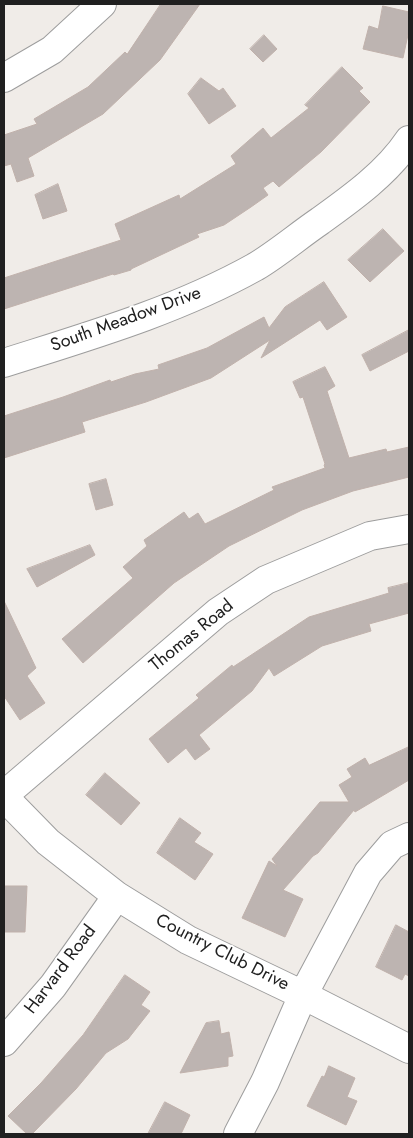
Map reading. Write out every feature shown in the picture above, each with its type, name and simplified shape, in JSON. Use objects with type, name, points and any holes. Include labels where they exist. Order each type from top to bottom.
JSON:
[{"type":"street","points":[[4,78],[52,50],[102,4]]},
{"type":"street","name":"South Meadow Drive","points":[[4,363],[90,336],[173,306],[255,266],[349,200],[406,154]]},
{"type":"street","name":"Thomas Road","points":[[4,796],[218,612],[266,580],[370,536],[409,529]]},
{"type":"street","name":"Country Club Drive","points":[[4,796],[48,842],[116,896],[188,940],[303,995],[409,1049]]},
{"type":"street","points":[[238,1134],[265,1082],[303,995],[338,926],[368,873],[392,845],[409,837]]},
{"type":"street","name":"Harvard Road","points":[[4,1042],[53,986],[116,896]]},
{"type":"building","points":[[161,4],[200,4],[160,60],[103,114],[28,158],[34,176],[17,182],[11,164],[4,166],[4,135],[37,124],[34,119],[88,87],[125,52],[127,54]]},
{"type":"building","points":[[383,6],[409,12],[409,30],[403,58],[363,49],[369,26],[378,29]]},
{"type":"building","points":[[264,35],[277,49],[263,62],[250,49]]},
{"type":"building","points":[[342,67],[363,88],[359,91],[370,102],[321,152],[279,187],[273,181],[263,188],[268,195],[224,225],[197,234],[199,237],[131,270],[4,309],[4,278],[121,240],[115,224],[179,195],[180,199],[236,164],[231,156],[263,128],[271,138],[309,108],[305,105]]},
{"type":"building","points":[[201,78],[219,91],[223,88],[236,106],[209,124],[188,94]]},
{"type":"building","points":[[58,184],[67,211],[43,219],[35,195]]},
{"type":"building","points":[[383,229],[404,251],[370,282],[348,260]]},
{"type":"building","points":[[324,282],[347,317],[327,330],[320,320],[261,358],[270,340],[211,378],[146,402],[82,422],[85,432],[4,458],[4,416],[110,380],[111,382],[159,369],[158,365],[207,348],[264,317],[269,328],[285,307]]},
{"type":"building","points":[[409,330],[409,351],[370,371],[362,355]]},
{"type":"building","points":[[325,367],[335,386],[327,391],[349,458],[386,449],[387,452],[409,447],[409,477],[353,491],[302,510],[229,546],[174,583],[83,663],[62,639],[133,578],[123,567],[147,546],[144,540],[184,512],[189,519],[198,513],[205,524],[274,490],[272,487],[325,468],[303,397],[300,398],[293,382]]},
{"type":"building","points":[[106,479],[113,505],[96,510],[89,484]]},
{"type":"building","points":[[90,545],[95,555],[37,587],[27,569]]},
{"type":"building","points":[[409,583],[409,613],[369,624],[371,631],[322,646],[274,676],[269,668],[252,691],[199,735],[210,749],[195,760],[186,748],[168,763],[149,739],[199,698],[196,695],[232,665],[233,667],[309,617],[389,593],[388,588]]},
{"type":"building","points":[[4,601],[36,668],[27,676],[45,703],[20,720],[4,696]]},
{"type":"building","points":[[409,747],[409,780],[355,812],[354,810],[318,853],[313,856],[283,890],[303,899],[285,937],[242,918],[269,861],[277,866],[272,859],[320,802],[349,802],[339,785],[352,777],[347,769],[365,758],[369,765]]},
{"type":"building","points":[[105,773],[140,803],[121,825],[86,795]]},
{"type":"building","points":[[180,818],[201,833],[194,842],[213,854],[195,880],[157,853]]},
{"type":"building","points":[[4,886],[27,886],[25,932],[4,932]]},
{"type":"building","points":[[396,925],[409,932],[409,976],[405,974],[402,980],[376,967]]},
{"type":"building","points":[[125,975],[150,992],[141,1005],[150,1011],[128,1039],[106,1053],[76,1089],[32,1134],[27,1134],[8,1116],[41,1083],[83,1035]]},
{"type":"building","points":[[219,1021],[221,1034],[229,1032],[233,1056],[228,1057],[228,1066],[180,1073],[206,1023]]},
{"type":"building","points":[[329,1066],[355,1078],[347,1097],[357,1101],[346,1125],[307,1106]]},
{"type":"building","points":[[165,1102],[190,1115],[181,1134],[148,1134]]}]
